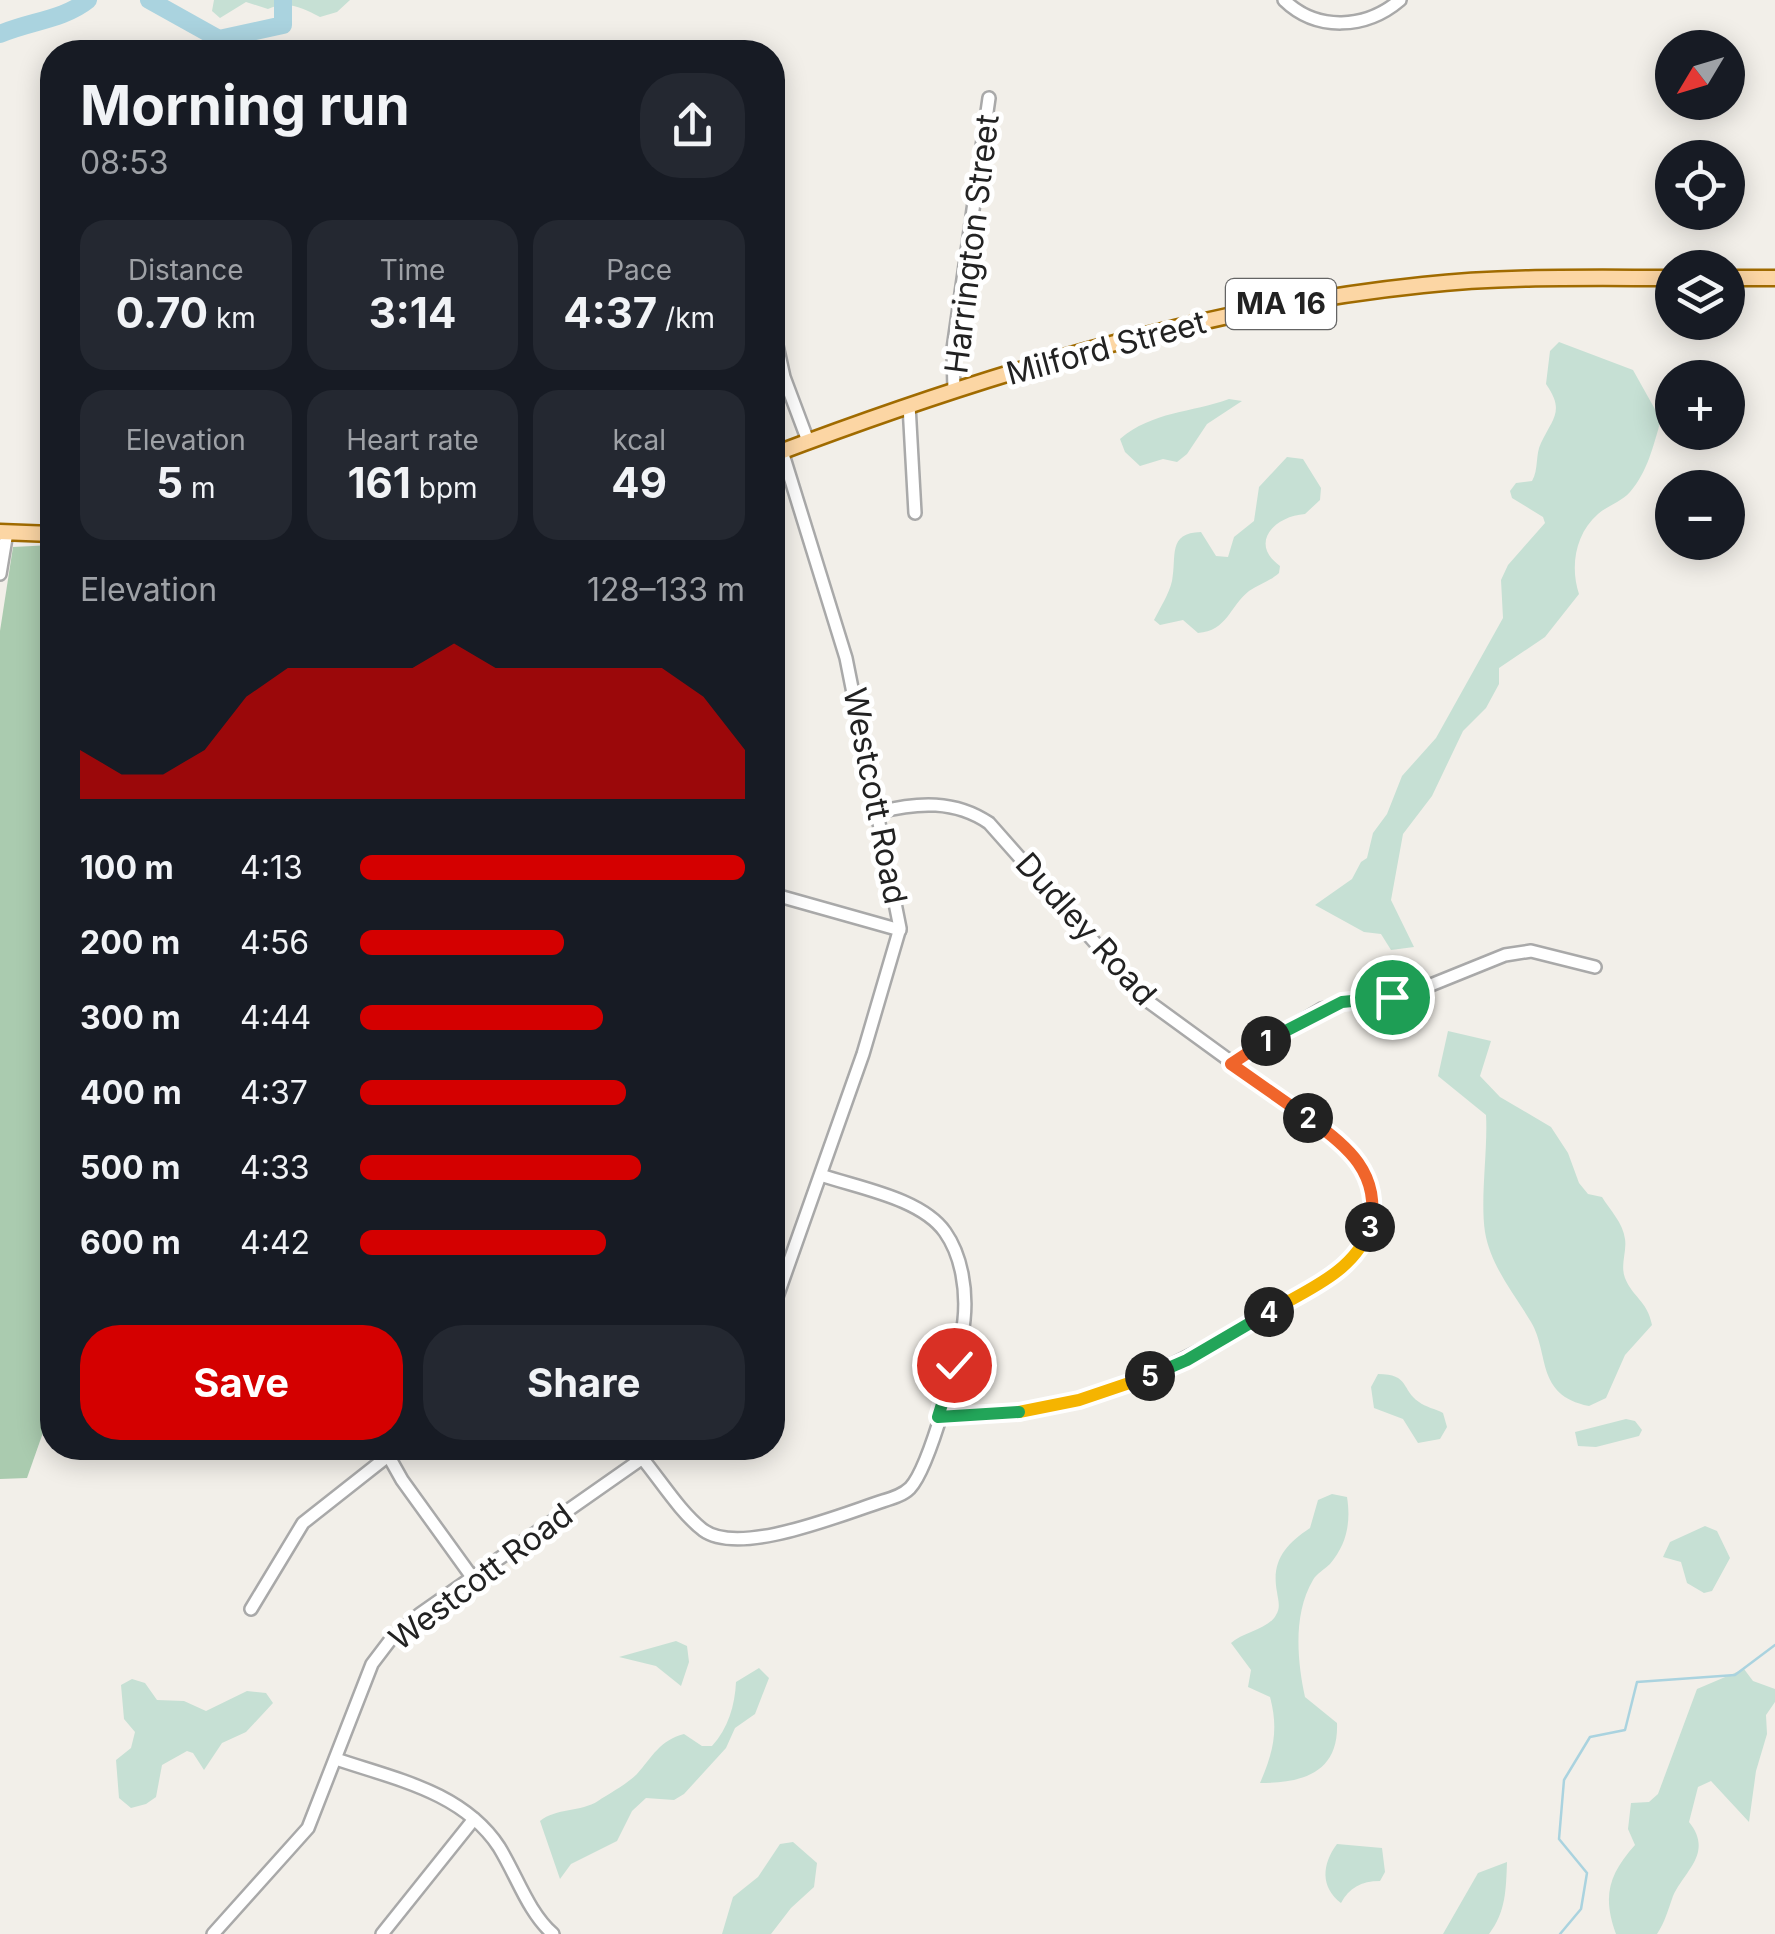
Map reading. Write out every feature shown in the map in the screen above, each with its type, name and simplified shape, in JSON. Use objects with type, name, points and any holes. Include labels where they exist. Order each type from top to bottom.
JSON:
[{"type":"main road","name":"Milford Street","points":[[905,406],[1132,339],[1283,304],[1450,282],[1655,278]]},
{"type":"main road","points":[[1745,278],[1775,278]]},
{"type":"main road","name":"MA 16","points":[[785,450],[905,406]]},
{"type":"main road","points":[[4,532],[40,534]]},
{"type":"street","points":[[1284,0],[1310,18],[1338,23],[1373,17],[1400,0]]},
{"type":"street","name":"Harrington Street","points":[[954,390],[953,349],[990,98]]},
{"type":"street","points":[[785,380],[808,441]]},
{"type":"street","points":[[905,406],[916,468],[915,513]]},
{"type":"street","name":"Westcott Road","points":[[785,475],[834,608],[879,812],[900,930],[821,1175],[785,1269]]},
{"type":"street","points":[[0,574],[4,532]]},
{"type":"street","name":"Dudley Road","points":[[879,812],[940,804],[969,811],[990,823],[1145,1000],[1344,1144],[1362,1165],[1370,1183],[1373,1211],[1366,1239],[1354,1257],[1329,1277],[1166,1370],[1047,1408],[938,1417]]},
{"type":"street","points":[[785,898],[900,930]]},
{"type":"street","points":[[1231,1064],[1322,1009],[1358,999],[1406,995],[1506,955],[1531,952],[1595,966]]},
{"type":"street","points":[[644,1460],[707,1532],[730,1540],[758,1538],[908,1490],[927,1455],[938,1417],[964,1321],[964,1284],[952,1244],[935,1220],[910,1206],[821,1175]]},
{"type":"street","points":[[251,1610],[303,1523],[377,1460]]},
{"type":"street","points":[[392,1460],[472,1577]]},
{"type":"street","name":"Westcott Road","points":[[213,1934],[308,1828],[380,1651],[420,1614],[639,1460]]},
{"type":"street","points":[[336,1759],[426,1788],[474,1819],[496,1842],[536,1914],[553,1934]]},
{"type":"street","points":[[382,1934],[474,1819]]},
{"type":"green space","points":[[214,0],[350,0],[337,12],[320,17],[295,6],[268,9],[246,2],[220,18],[212,11]]},
{"type":"green space","points":[[1559,342],[1633,370],[1655,409],[1655,439],[1636,484],[1598,514],[1584,531],[1575,562],[1579,594],[1545,637],[1499,668],[1499,684],[1486,708],[1463,731],[1432,796],[1403,834],[1391,900],[1414,947],[1391,950],[1381,934],[1364,932],[1315,905],[1352,879],[1367,858],[1373,833],[1387,814],[1402,776],[1436,738],[1503,618],[1501,580],[1508,565],[1545,523],[1543,517],[1512,498],[1510,491],[1516,483],[1532,481],[1539,448],[1555,414],[1555,401],[1546,384],[1550,351]]},
{"type":"green space","points":[[1229,399],[1242,401],[1207,424],[1177,462],[1163,459],[1140,466],[1125,452],[1120,439],[1146,423]]},
{"type":"green space","points":[[1287,457],[1303,459],[1321,488],[1320,500],[1305,514],[1284,520],[1269,532],[1266,548],[1280,566],[1279,573],[1249,591],[1216,628],[1198,633],[1183,620],[1160,625],[1154,620],[1171,586],[1178,541],[1190,533],[1201,532],[1216,556],[1228,557],[1234,537],[1254,521],[1259,487]]},
{"type":"green space","points":[[40,546],[40,1441],[27,1478],[0,1479],[0,631],[13,547]]},
{"type":"green space","points":[[1448,1031],[1491,1041],[1480,1076],[1500,1097],[1551,1127],[1568,1153],[1579,1183],[1588,1194],[1602,1197],[1624,1233],[1625,1278],[1647,1310],[1652,1325],[1625,1355],[1606,1398],[1589,1406],[1572,1401],[1552,1383],[1537,1334],[1492,1257],[1484,1219],[1486,1115],[1438,1076]]},
{"type":"green space","points":[[1378,1374],[1400,1380],[1419,1402],[1443,1413],[1447,1427],[1440,1439],[1418,1443],[1403,1419],[1374,1408],[1371,1387]]},
{"type":"green space","points":[[1626,1419],[1635,1421],[1642,1430],[1639,1436],[1596,1447],[1578,1446],[1575,1432]]},
{"type":"green space","points":[[1332,1494],[1347,1497],[1346,1532],[1336,1556],[1307,1593],[1300,1622],[1299,1653],[1305,1697],[1337,1723],[1336,1740],[1332,1754],[1315,1772],[1290,1781],[1260,1783],[1273,1741],[1273,1709],[1270,1697],[1248,1687],[1251,1670],[1231,1643],[1273,1620],[1279,1606],[1278,1563],[1293,1541],[1310,1528],[1318,1500]]},
{"type":"green space","points":[[1705,1526],[1717,1531],[1730,1558],[1712,1591],[1704,1593],[1687,1583],[1681,1562],[1663,1557],[1670,1542]]},
{"type":"green space","points":[[676,1641],[687,1646],[689,1662],[681,1686],[656,1666],[619,1657]]},
{"type":"green space","points":[[759,1668],[769,1678],[755,1714],[735,1728],[726,1748],[684,1794],[674,1800],[646,1798],[632,1811],[617,1841],[571,1864],[560,1879],[540,1821],[598,1801],[633,1778],[669,1740],[684,1734],[702,1746],[712,1746],[730,1716],[736,1682]]},
{"type":"green space","points":[[1744,1669],[1753,1681],[1775,1689],[1775,1702],[1766,1715],[1767,1734],[1756,1771],[1749,1822],[1711,1781],[1698,1787],[1689,1822],[1699,1843],[1698,1852],[1660,1929],[1657,1934],[1616,1934],[1609,1908],[1610,1886],[1635,1845],[1628,1829],[1631,1803],[1649,1802],[1658,1794],[1697,1689]]},
{"type":"green space","points":[[132,1679],[145,1683],[157,1700],[184,1701],[206,1711],[247,1691],[266,1693],[273,1703],[246,1732],[222,1743],[204,1770],[193,1753],[187,1751],[162,1765],[156,1797],[131,1808],[119,1798],[116,1760],[131,1748],[135,1732],[124,1719],[121,1685]]},
{"type":"green space","points":[[793,1842],[817,1863],[814,1887],[771,1934],[722,1934],[733,1897],[758,1877],[780,1844]]},
{"type":"green space","points":[[1337,1844],[1382,1848],[1385,1872],[1380,1881],[1352,1889],[1341,1903],[1329,1890],[1326,1875],[1328,1859]]},
{"type":"green space","points":[[1507,1862],[1502,1909],[1489,1934],[1443,1934],[1478,1873]]},
{"type":"waterway","points":[[0,34],[57,16],[88,0]]},
{"type":"waterway","points":[[149,0],[219,39],[283,25],[283,0]]},
{"type":"waterway","points":[[1560,1934],[1581,1909],[1587,1873],[1559,1839],[1564,1780],[1590,1737],[1625,1730],[1637,1682],[1735,1675],[1775,1645]]},
{"type":"route","points":[[954,1365],[938,1417],[1047,1408],[1110,1390],[1187,1360],[1346,1264],[1361,1249],[1372,1220],[1370,1183],[1362,1165],[1344,1144],[1231,1064],[1322,1009],[1358,999],[1392,997]]}]
